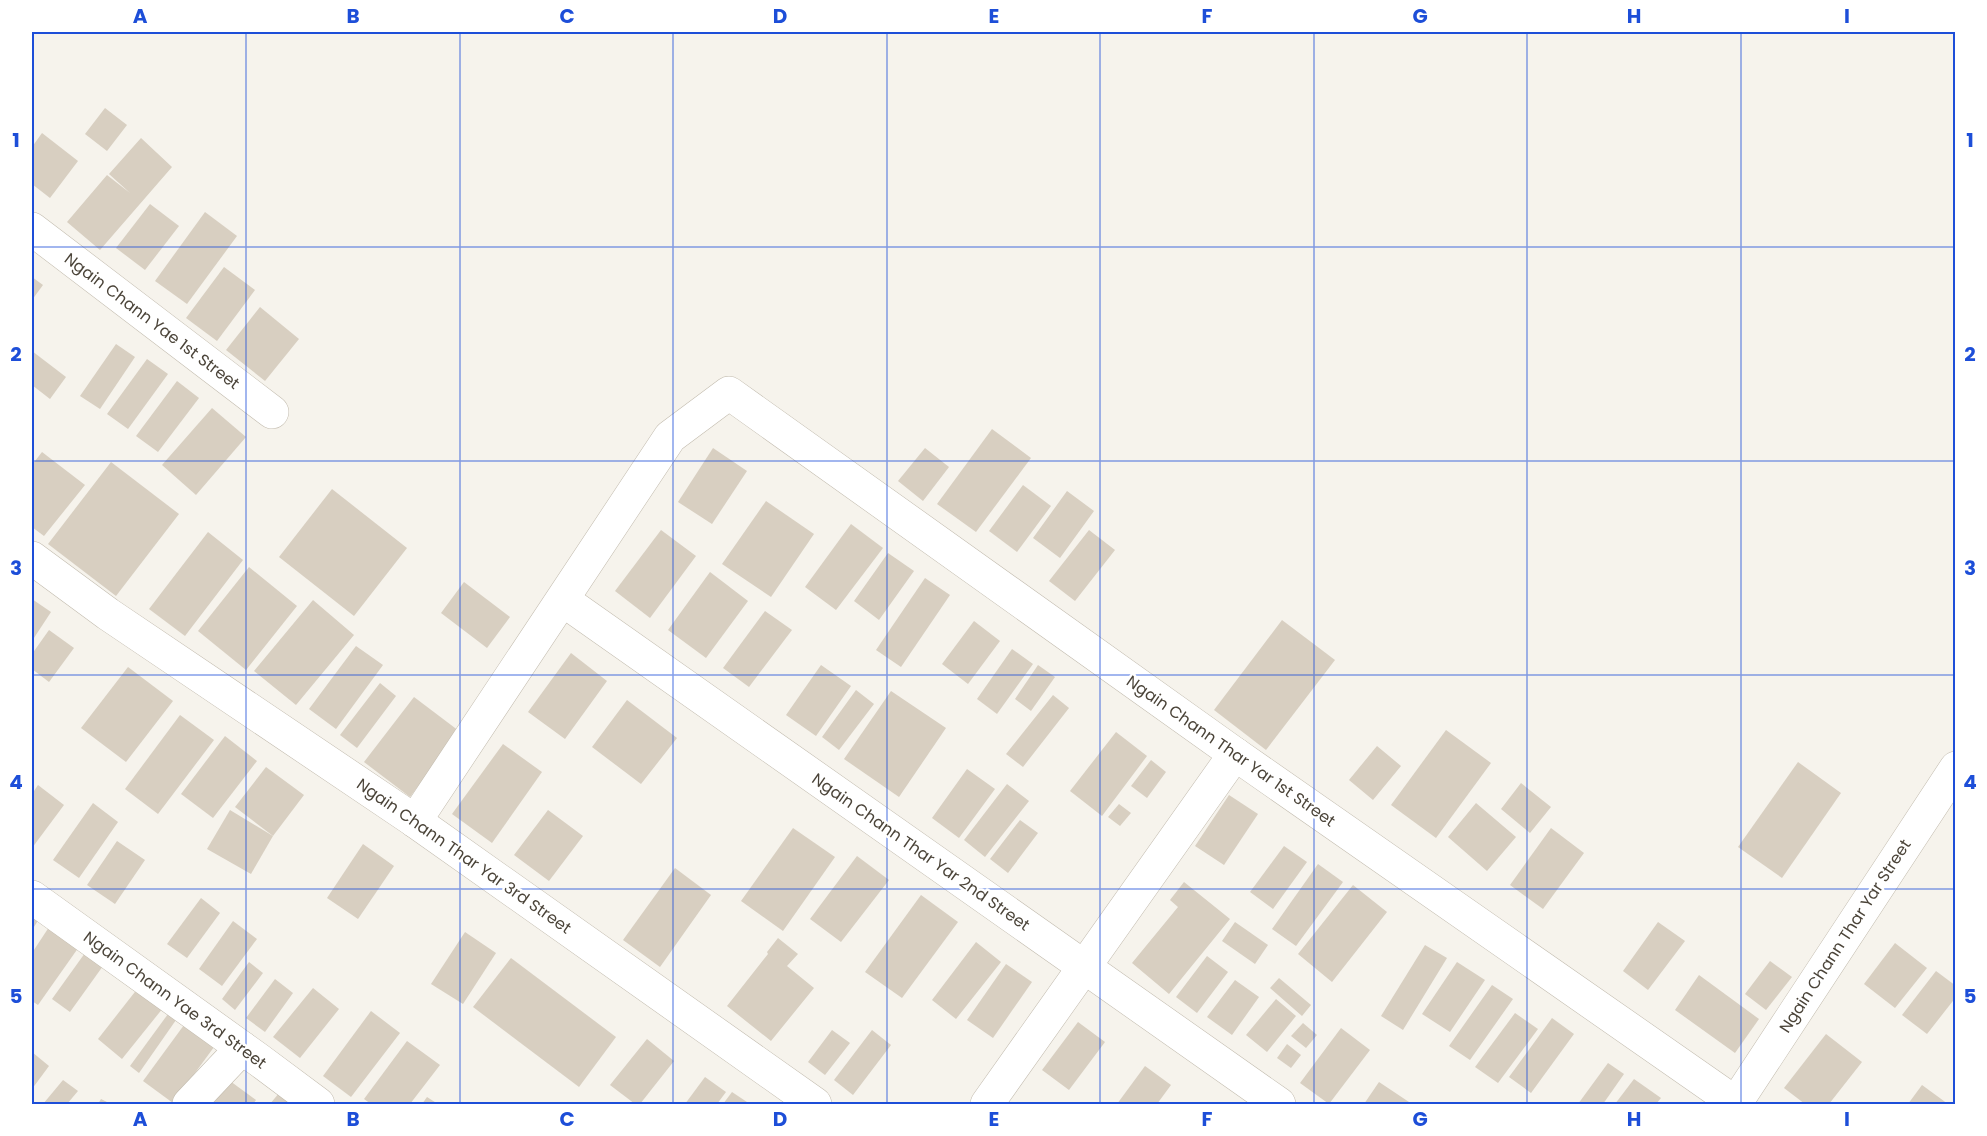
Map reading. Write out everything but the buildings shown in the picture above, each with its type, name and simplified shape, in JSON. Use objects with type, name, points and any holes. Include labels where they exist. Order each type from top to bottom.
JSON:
[{"type":"street","name":"Ngain Chann Yae 1st Street","points":[[32,229],[272,412]]},
{"type":"street","name":"Ngain Chann Thar Yar 1st Street","points":[[563,600],[670,437],[729,393],[1235,754],[1736,1104]]},
{"type":"street","name":"Ngain Chann Thar Yar 3rd Street","points":[[32,558],[108,614],[415,820],[815,1104]]},
{"type":"street","points":[[415,820],[563,600]]},
{"type":"street","name":"Ngain Chann Thar Yar 2nd Street","points":[[563,600],[1279,1104]]},
{"type":"street","points":[[987,1104],[1235,754]]},
{"type":"street","name":"Ngain Chann Thar Yar Street","points":[[1736,1104],[1956,768]]},
{"type":"street","name":"Ngain Chann Yae 3rd Street","points":[[32,897],[318,1104]]},
{"type":"street","points":[[189,1104],[242,1048]]}]
